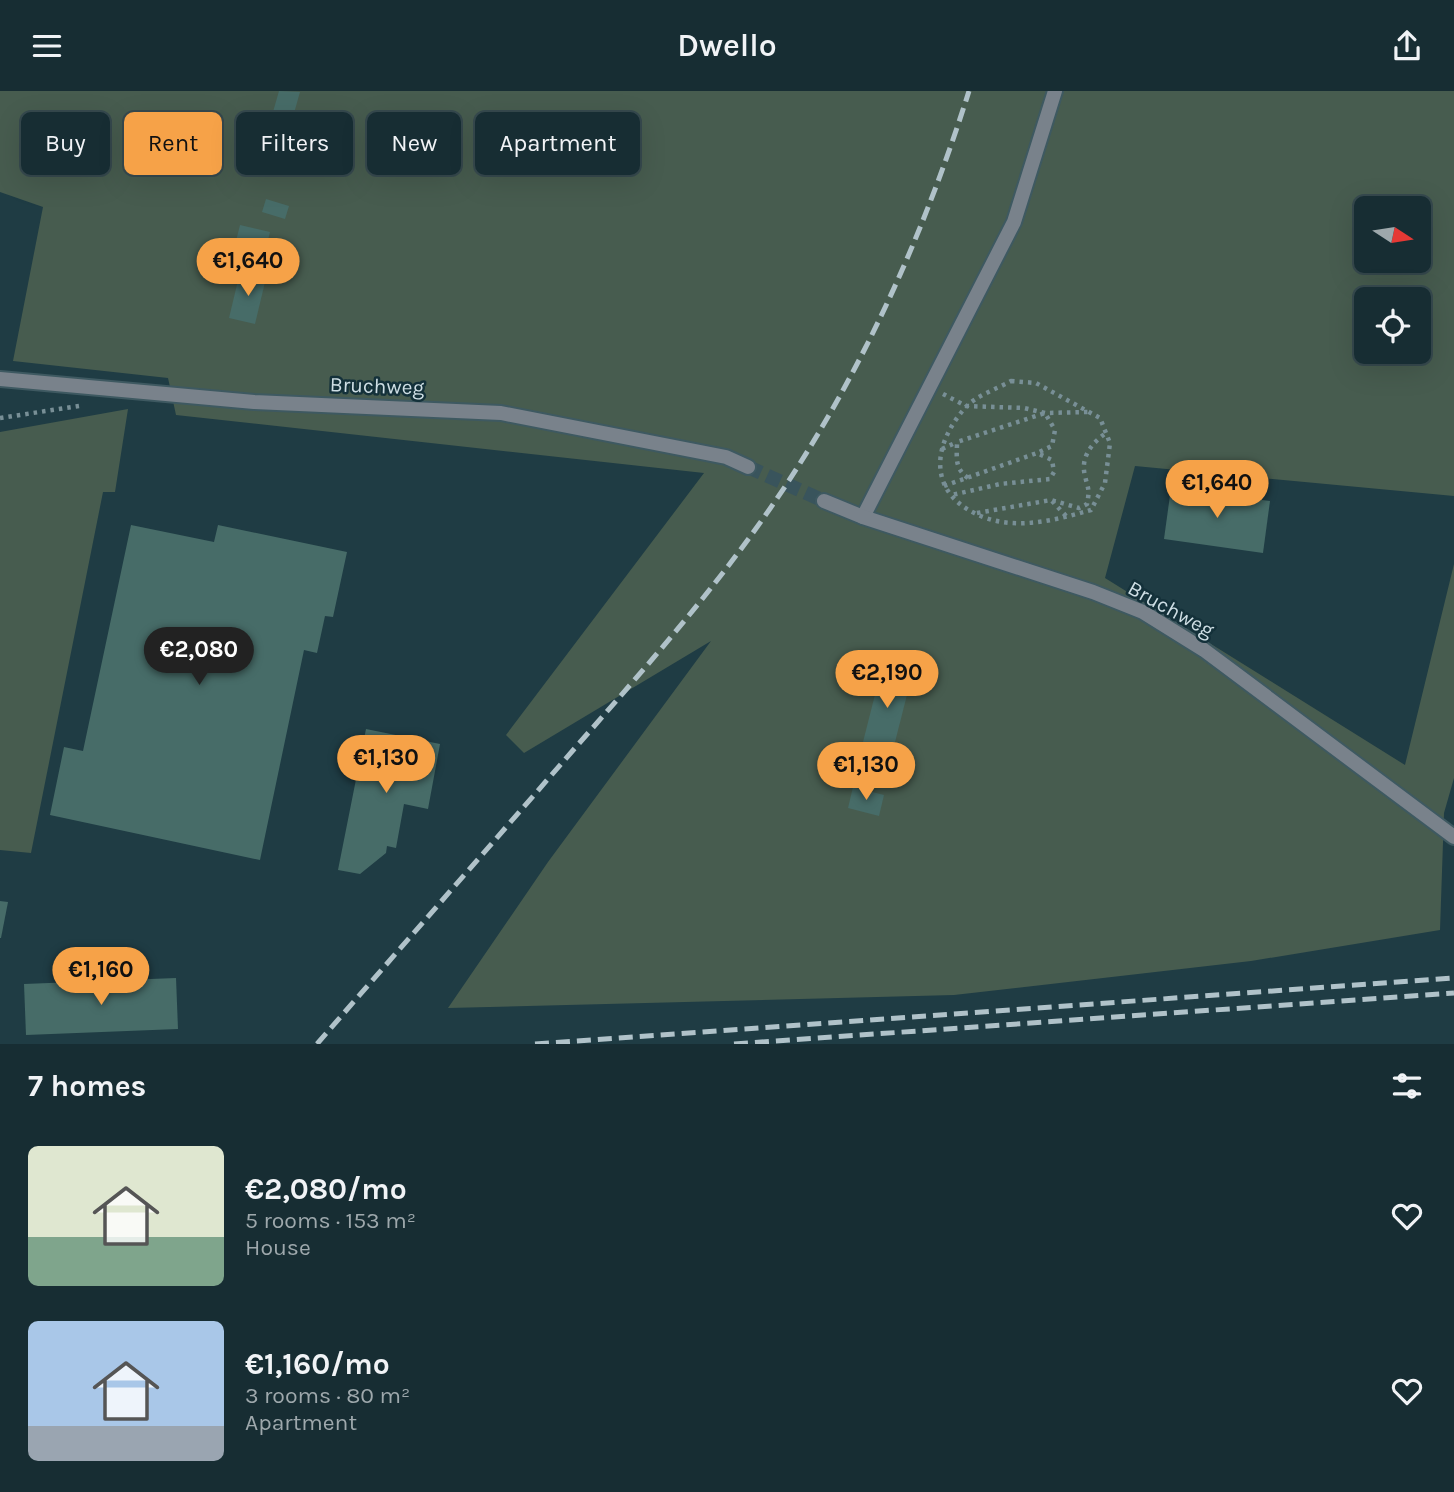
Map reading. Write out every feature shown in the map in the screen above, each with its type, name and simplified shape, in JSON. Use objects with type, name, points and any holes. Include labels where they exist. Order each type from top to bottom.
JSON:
[{"type":"street","points":[[863,517],[1014,222],[1055,91]]},
{"type":"street","name":"Bruchweg","points":[[0,379],[254,402],[501,413],[726,457],[748,467]]},
{"type":"street","name":"Bruchweg","points":[[824,501],[863,517],[1093,592],[1143,612],[1204,650],[1454,837]]},
{"type":"path","points":[[1011,381],[1036,383],[1090,412],[1100,418],[1110,443],[1105,483],[1091,510],[1025,524],[986,518],[961,504],[944,486],[939,463],[944,438],[966,405],[1011,381]]},
{"type":"path","points":[[929,387],[966,405],[1024,408],[1045,412],[1090,412]]},
{"type":"path","points":[[0,418],[85,405]]},
{"type":"path","points":[[941,450],[1045,412]]},
{"type":"path","points":[[944,486],[1052,446],[1055,430],[1045,412]]},
{"type":"path","points":[[977,513],[1051,500],[1079,508],[1087,504],[1090,489],[1084,475],[1084,463],[1090,444],[1106,433]]},
{"type":"path","points":[[957,442],[957,465],[968,478]]},
{"type":"path","points":[[952,495],[1000,484],[1050,479],[1054,472],[1052,460],[1037,453]]},
{"type":"path","points":[[1051,500],[1067,517]]},
{"type":"green space","points":[[0,91],[1454,91],[1454,496],[1135,466],[1105,578],[1405,765],[1454,564],[1454,778],[1444,813],[1440,930],[1251,961],[954,995],[448,1008],[548,862],[711,641],[524,753],[506,735],[704,473],[176,415],[168,378],[13,361],[43,207],[0,192]]},
{"type":"green space","points":[[128,409],[115,492],[103,492],[31,853],[0,850],[0,432]]},
{"type":"building","points":[[279,91],[300,92],[294,112],[273,112]]},
{"type":"building","points":[[266,199],[289,206],[285,219],[262,212]]},
{"type":"building","points":[[240,225],[270,232],[266,248],[236,241]]},
{"type":"building","points":[[240,272],[266,278],[255,324],[229,318]]},
{"type":"building","points":[[1171,488],[1270,501],[1263,553],[1164,539]]},
{"type":"building","points":[[131,525],[214,542],[218,525],[347,552],[333,617],[325,616],[317,653],[304,650],[260,860],[50,815],[64,747],[83,751]]},
{"type":"building","points":[[881,671],[911,679],[893,750],[863,742]]},
{"type":"building","points":[[366,729],[440,744],[428,809],[404,804],[396,848],[387,846],[386,853],[360,874],[338,870]]},
{"type":"building","points":[[853,787],[884,795],[879,816],[848,808]]},
{"type":"building","points":[[0,901],[8,902],[1,938],[0,938]]},
{"type":"building","points":[[176,978],[178,1029],[26,1035],[24,984]]},
{"type":"tunnel","points":[[748,467],[824,501]]},
{"type":"railway","points":[[317,1044],[663,647],[719,578],[772,505],[824,423],[873,332],[916,238],[969,91]]},
{"type":"railway","points":[[535,1044],[1454,978]]},
{"type":"railway","points":[[734,1044],[1454,993]]}]
